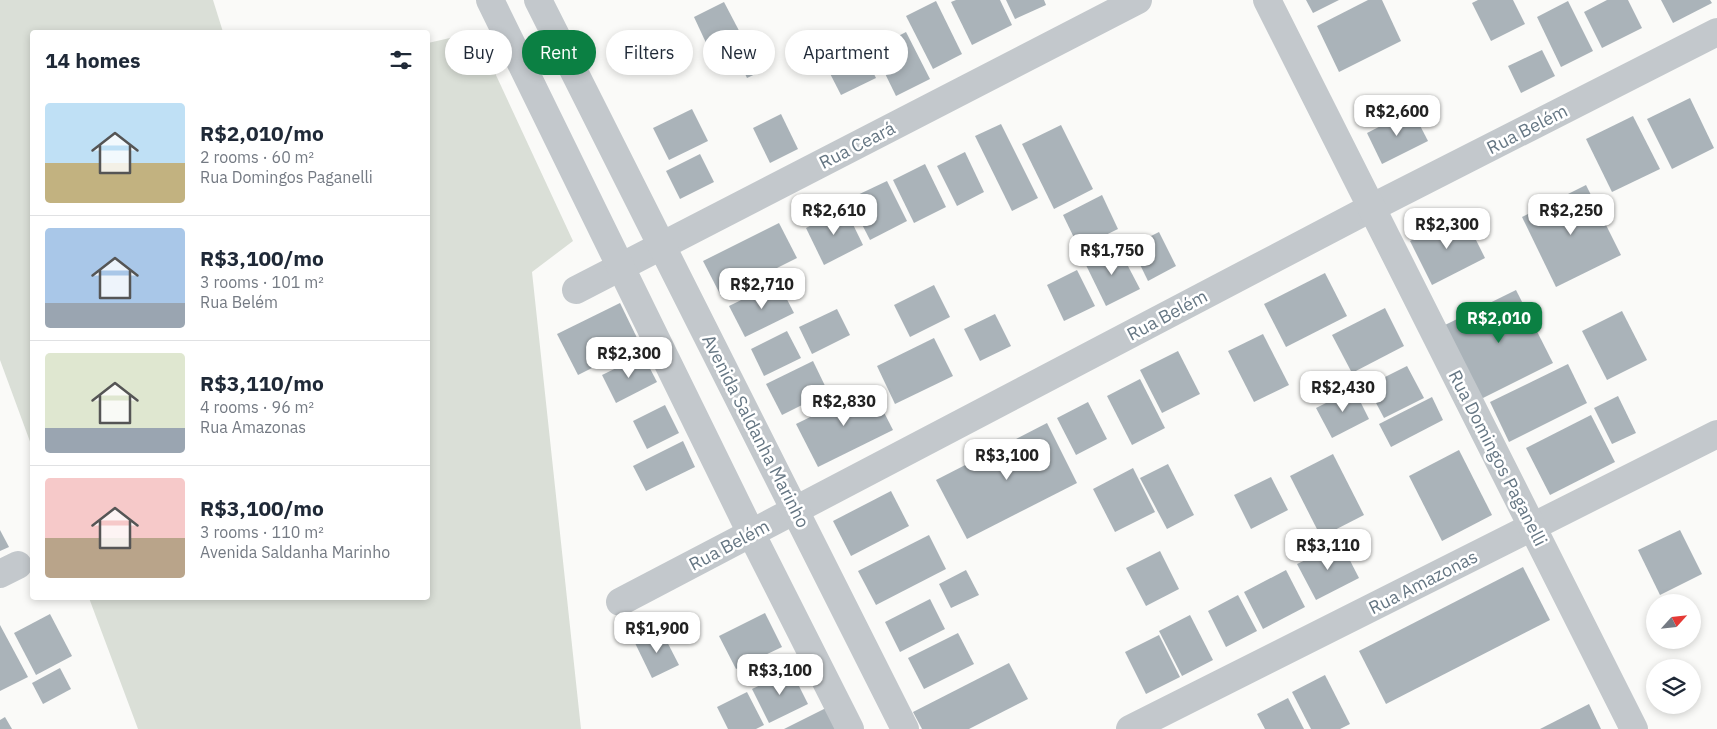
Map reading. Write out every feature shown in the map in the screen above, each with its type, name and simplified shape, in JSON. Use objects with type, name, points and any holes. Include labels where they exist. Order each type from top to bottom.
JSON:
[{"type":"street","points":[[490,0],[751,533],[850,729]]},
{"type":"street","name":"Avenida Saldanha Marinho","points":[[538,0],[906,729]]},
{"type":"street","name":"Rua Ceará","points":[[576,290],[1138,0]]},
{"type":"street","name":"Rua Domingos Paganelli","points":[[1267,0],[1634,729]]},
{"type":"street","name":"Rua Belém","points":[[620,602],[1372,208],[1717,32]]},
{"type":"street","name":"Rua Amazonas","points":[[1130,729],[1717,434]]},
{"type":"shaded area","points":[[0,0],[213,0],[222,30],[30,30],[30,442],[0,360]]},
{"type":"shaded area","points":[[445,39],[445,75],[496,75],[573,241],[532,272],[581,729],[138,729],[90,600],[430,600],[430,43]]},
{"type":"building","points":[[956,0],[1000,0],[1012,25],[972,45],[951,2]]},
{"type":"building","points":[[1006,0],[1044,0],[1046,5],[1015,19]]},
{"type":"building","points":[[1306,0],[1339,0],[1313,13]]},
{"type":"building","points":[[1368,0],[1382,0],[1401,41],[1339,72],[1317,26]]},
{"type":"building","points":[[1478,0],[1513,0],[1525,24],[1491,41],[1472,3]]},
{"type":"building","points":[[1607,0],[1628,0],[1642,28],[1602,48],[1584,12]]},
{"type":"building","points":[[1661,0],[1710,0],[1712,3],[1673,23]]},
{"type":"building","points":[[936,1],[962,54],[933,69],[906,16]]},
{"type":"building","points":[[1568,1],[1593,51],[1561,67],[1537,17]]},
{"type":"building","points":[[724,2],[739,30],[703,30],[703,36],[694,17]]},
{"type":"building","points":[[908,36],[930,79],[896,96],[886,75],[908,75]]},
{"type":"building","points":[[1542,50],[1555,76],[1521,93],[1508,66]]},
{"type":"building","points":[[831,75],[874,75],[876,78],[841,95]]},
{"type":"building","points":[[1690,98],[1714,148],[1672,169],[1647,119]]},
{"type":"building","points":[[692,109],[708,141],[669,160],[653,128]]},
{"type":"building","points":[[1412,110],[1428,141],[1382,164],[1367,133]]},
{"type":"building","points":[[781,114],[798,149],[770,163],[753,128]]},
{"type":"building","points":[[1633,116],[1660,169],[1612,192],[1586,139]]},
{"type":"building","points":[[1001,124],[1038,198],[1012,211],[975,136]]},
{"type":"building","points":[[1061,125],[1093,189],[1054,209],[1022,144]]},
{"type":"building","points":[[965,152],[984,192],[957,206],[937,166]]},
{"type":"building","points":[[700,154],[714,182],[680,199],[666,171]]},
{"type":"building","points":[[925,164],[946,207],[914,223],[893,180]]},
{"type":"building","points":[[887,181],[907,221],[870,240],[849,199]]},
{"type":"building","points":[[1586,185],[1621,255],[1556,287],[1522,217]]},
{"type":"building","points":[[1102,195],[1118,229],[1079,248],[1063,215]]},
{"type":"building","points":[[845,208],[863,245],[824,265],[806,228]]},
{"type":"building","points":[[1463,214],[1485,258],[1432,285],[1410,241]]},
{"type":"building","points":[[779,223],[797,258],[721,296],[703,261]]},
{"type":"building","points":[[1159,232],[1176,266],[1148,281],[1131,246]]},
{"type":"building","points":[[1118,247],[1140,289],[1106,306],[1085,263]]},
{"type":"building","points":[[1077,270],[1095,306],[1064,321],[1047,285]]},
{"type":"building","points":[[1325,273],[1347,316],[1286,347],[1264,304]]},
{"type":"building","points":[[778,282],[794,313],[745,337],[729,306]]},
{"type":"building","points":[[934,285],[950,317],[910,337],[894,305]]},
{"type":"building","points":[[1516,290],[1553,363],[1481,399],[1445,325]]},
{"type":"building","points":[[620,303],[640,344],[578,375],[557,334]]},
{"type":"building","points":[[1385,308],[1404,346],[1352,373],[1332,335]]},
{"type":"building","points":[[837,309],[850,335],[812,354],[799,327]]},
{"type":"building","points":[[1622,311],[1647,360],[1607,380],[1582,331]]},
{"type":"building","points":[[995,314],[1011,346],[980,361],[964,329]]},
{"type":"building","points":[[787,331],[801,358],[764,376],[751,349]]},
{"type":"building","points":[[1263,334],[1289,385],[1254,402],[1228,351]]},
{"type":"building","points":[[934,338],[953,376],[895,404],[877,366]]},
{"type":"building","points":[[1178,351],[1200,394],[1162,413],[1140,370]]},
{"type":"building","points":[[643,355],[657,382],[616,403],[602,375]]},
{"type":"building","points":[[813,361],[828,392],[782,415],[766,384]]},
{"type":"building","points":[[1568,364],[1587,403],[1509,442],[1490,402]]},
{"type":"building","points":[[1407,366],[1424,398],[1384,418],[1367,386]]},
{"type":"building","points":[[1140,379],[1165,428],[1132,445],[1107,396]]},
{"type":"building","points":[[871,387],[893,430],[818,467],[796,424]]},
{"type":"building","points":[[1354,389],[1369,419],[1332,438],[1316,408]]},
{"type":"building","points":[[1618,396],[1636,433],[1612,444],[1594,408]]},
{"type":"building","points":[[1432,397],[1443,420],[1391,447],[1379,424]]},
{"type":"building","points":[[1088,402],[1107,439],[1076,455],[1057,418]]},
{"type":"building","points":[[665,405],[679,433],[647,449],[633,421]]},
{"type":"building","points":[[1591,415],[1615,462],[1550,495],[1526,448]]},
{"type":"building","points":[[1047,423],[1077,483],[967,539],[936,480]]},
{"type":"building","points":[[683,441],[695,467],[646,491],[633,466]]},
{"type":"building","points":[[1459,450],[1492,515],[1442,541],[1409,476]]},
{"type":"building","points":[[1333,454],[1364,515],[1321,537],[1290,476]]},
{"type":"building","points":[[1168,464],[1194,515],[1167,529],[1140,478]]},
{"type":"building","points":[[1133,468],[1155,512],[1115,532],[1093,489]]},
{"type":"building","points":[[1271,477],[1288,510],[1251,529],[1234,495]]},
{"type":"building","points":[[891,491],[909,526],[851,556],[833,521]]},
{"type":"building","points":[[0,530],[9,547],[0,551]]},
{"type":"building","points":[[1680,530],[1702,574],[1660,594],[1638,550]]},
{"type":"building","points":[[929,535],[946,569],[876,605],[858,571]]},
{"type":"building","points":[[1341,543],[1359,578],[1316,600],[1297,564]]},
{"type":"building","points":[[1160,551],[1179,589],[1146,606],[1126,568]]},
{"type":"building","points":[[1523,567],[1550,620],[1386,704],[1359,651]]},
{"type":"building","points":[[966,570],[979,595],[951,608],[939,584]]},
{"type":"building","points":[[1286,570],[1305,607],[1263,629],[1244,592]]},
{"type":"building","points":[[1238,595],[1257,631],[1226,647],[1208,611]]},
{"type":"building","points":[[930,599],[945,629],[900,652],[885,622]]},
{"type":"building","points":[[765,613],[782,647],[736,669],[719,636]]},
{"type":"building","points":[[50,614],[72,656],[36,675],[14,633]]},
{"type":"building","points":[[1190,615],[1213,660],[1182,676],[1159,631]]},
{"type":"building","points":[[0,625],[28,677],[0,691]]},
{"type":"building","points":[[661,630],[679,665],[652,678],[635,643]]},
{"type":"building","points":[[958,633],[974,664],[924,689],[908,658]]},
{"type":"building","points":[[1159,635],[1180,677],[1146,694],[1125,652]]},
{"type":"building","points":[[1009,663],[1028,699],[969,729],[922,729],[913,712]]},
{"type":"building","points":[[60,668],[71,689],[43,704],[32,683]]},
{"type":"building","points":[[791,670],[808,704],[769,723],[752,689]]},
{"type":"building","points":[[1325,675],[1350,724],[1340,729],[1311,729],[1292,692]]},
{"type":"building","points":[[747,692],[764,725],[756,729],[728,729],[717,707]]},
{"type":"building","points":[[1288,698],[1304,729],[1265,729],[1257,714]]},
{"type":"building","points":[[1589,704],[1601,729],[1540,729]]},
{"type":"building","points":[[826,708],[836,729],[784,729]]},
{"type":"building","points":[[5,717],[12,729],[0,729],[0,720]]}]
